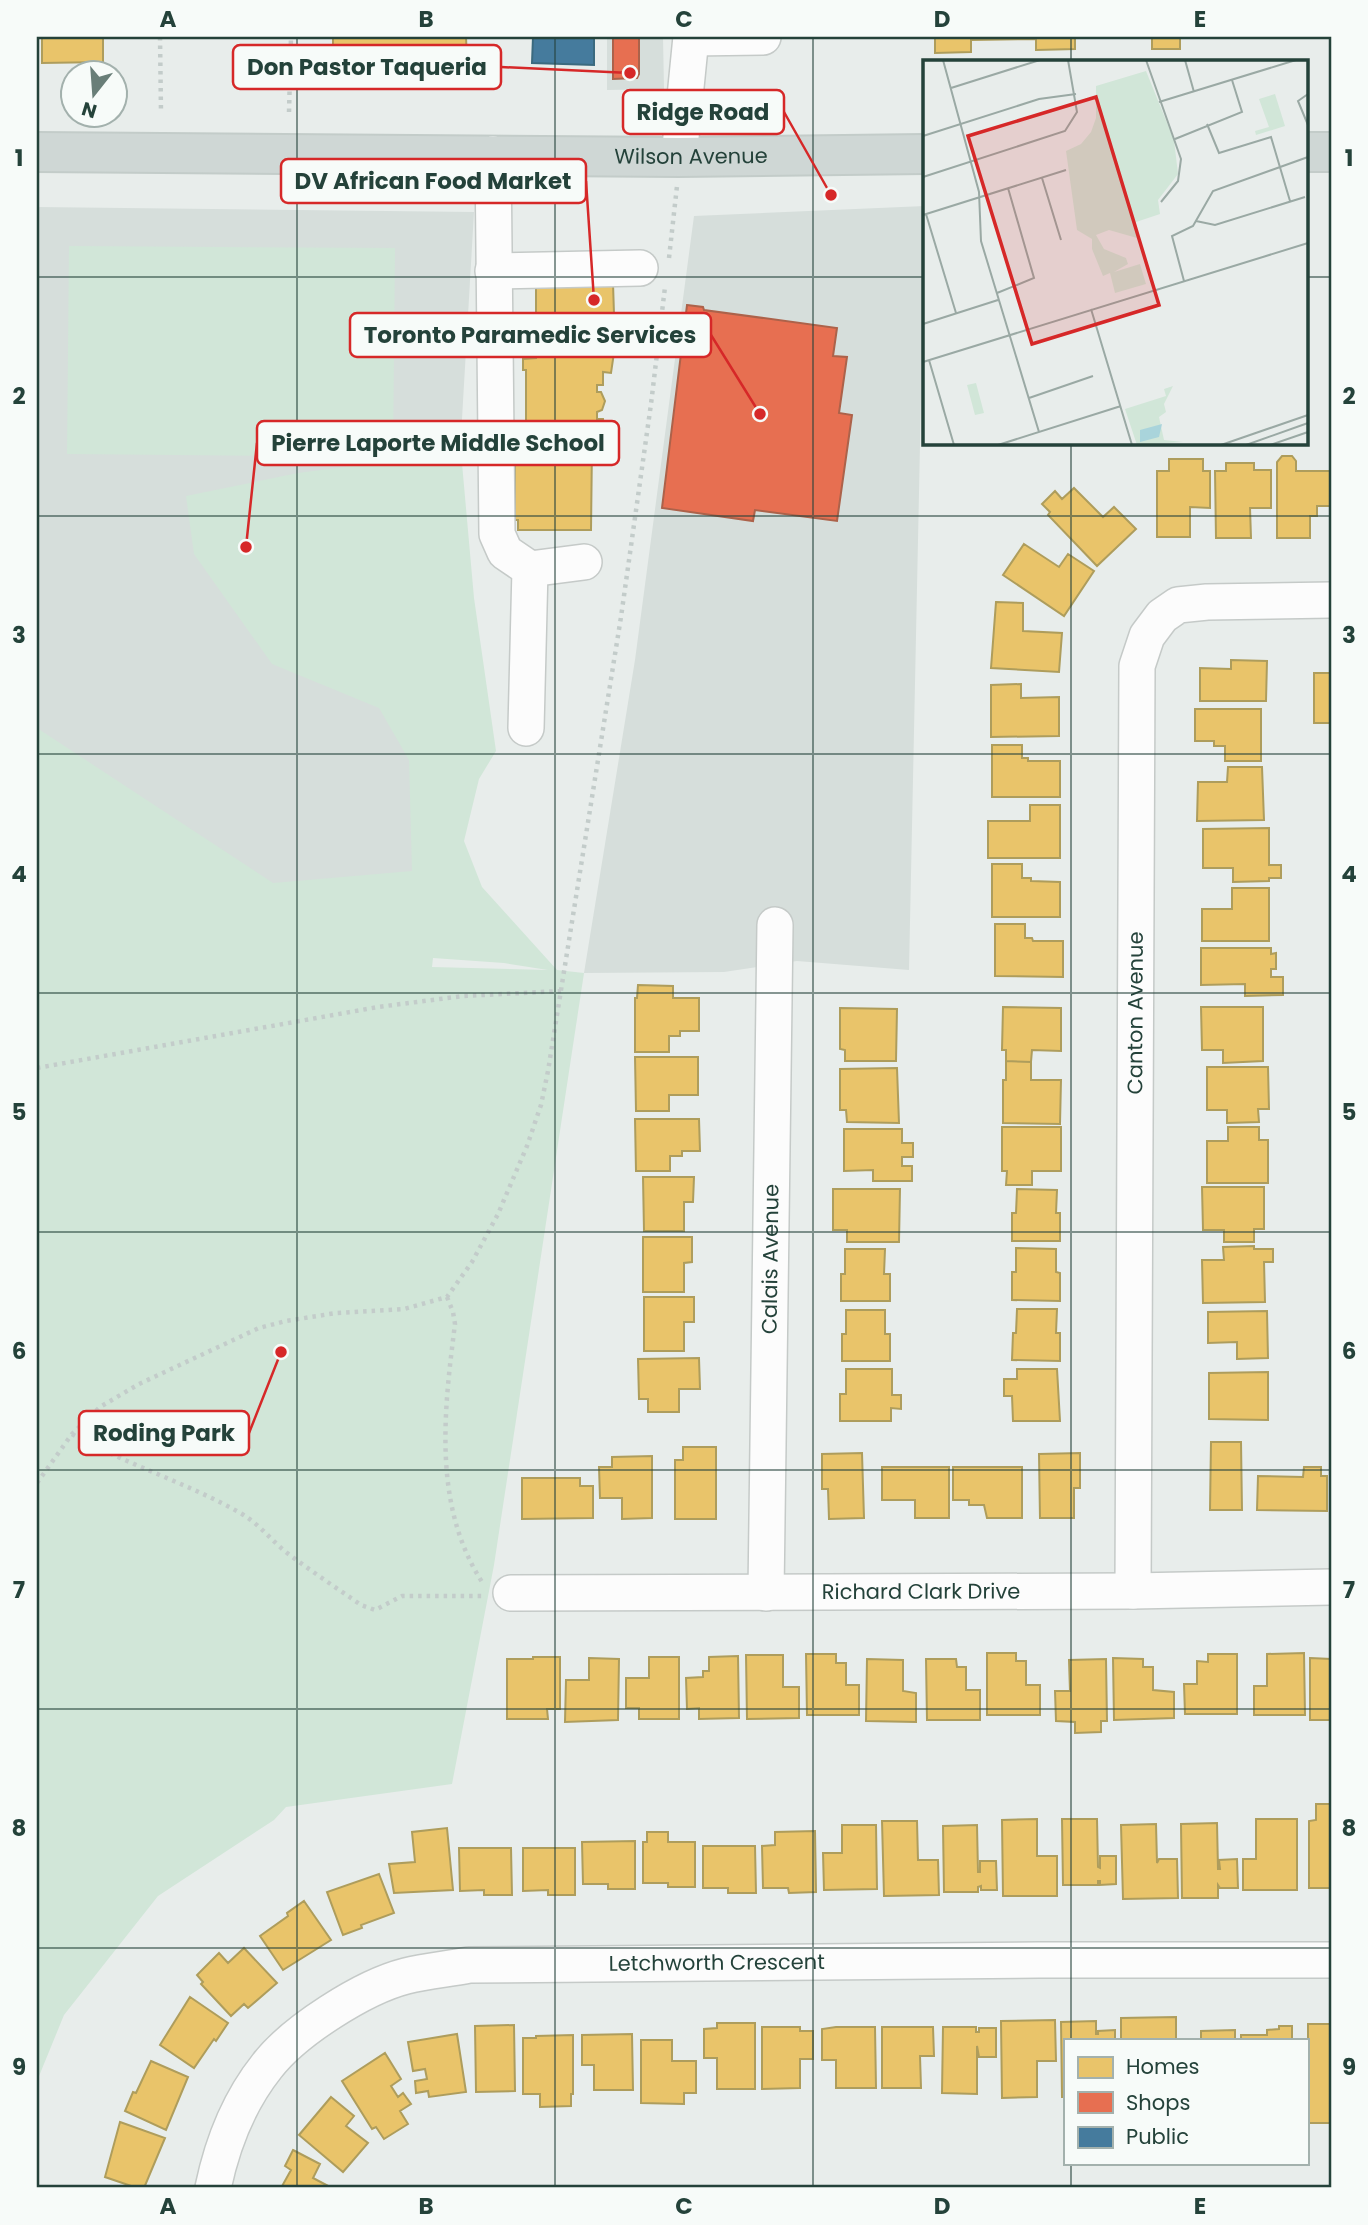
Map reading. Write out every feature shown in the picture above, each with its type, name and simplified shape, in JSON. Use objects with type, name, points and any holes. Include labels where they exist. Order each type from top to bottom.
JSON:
[{"type":"main road","name":"Wilson Avenue","points":[[37,152],[679,157],[923,154]]},
{"type":"main road","points":[[1308,152],[1331,152]]},
{"type":"street","points":[[679,157],[691,38],[763,37]]},
{"type":"street","points":[[493,154],[497,534],[506,552],[530,569],[584,562]]},
{"type":"street","points":[[493,271],[658,270]]},
{"type":"street","points":[[526,728],[530,569]]},
{"type":"street","name":"Canton Avenue","points":[[1133,1591],[1137,666],[1147,636],[1161,616],[1178,605],[1331,600]]},
{"type":"street","name":"Calais Avenue","points":[[766,1593],[775,925]]},
{"type":"street","name":"Richard Clark Drive","points":[[511,1593],[1133,1591],[1331,1587]]},
{"type":"street","name":"Letchworth Crescent","points":[[213,2188],[229,2132],[267,2065],[297,2037],[335,2008],[404,1977],[469,1965],[1331,1960]]},
{"type":"path","points":[[160,37],[161,112]]},
{"type":"path","points":[[289,112],[291,37]]},
{"type":"path","points":[[37,1483],[72,1434],[100,1407],[139,1384],[259,1328],[336,1313],[404,1309],[447,1297],[472,1262],[498,1214],[527,1146],[546,1082],[621,617],[651,404],[658,270],[679,157]]},
{"type":"path","points":[[37,1069],[378,1007],[463,996],[561,991]]},
{"type":"path","points":[[72,1434],[135,1465],[194,1489],[243,1515],[261,1526],[290,1556],[361,1605],[375,1610],[402,1596],[491,1595],[478,1576],[455,1524],[448,1488],[445,1456],[446,1414],[455,1324],[447,1297]]},
{"type":"shaded area","points":[[607,37],[663,37],[664,89],[607,90]]},
{"type":"shaded area","points":[[923,206],[909,970],[797,961],[724,972],[584,973],[635,660],[694,216]]},
{"type":"shaded area","points":[[37,207],[474,212],[435,884],[37,882]]},
{"type":"green space","points":[[69,246],[395,248],[393,457],[67,454]]},
{"type":"green space","points":[[461,452],[474,598],[496,751],[479,779],[464,841],[482,887],[557,970],[584,973],[494,1565],[452,1784],[286,1807],[274,1820],[158,1896],[64,2015],[37,2081],[37,728],[273,883],[412,871],[409,760],[379,708],[272,664],[194,554],[186,496],[298,473]],"holes":[[[433,958],[504,963],[548,970],[432,967]]]},
{"type":"building: Homes","points":[[42,37],[103,37],[103,60],[60,60],[60,63],[42,63]]},
{"type":"building: Homes","points":[[333,37],[466,37],[467,61],[420,64],[420,58],[405,58],[405,64],[360,64],[360,59],[333,59]]},
{"type":"building: Homes","points":[[935,37],[1180,37],[1180,49],[1152,49],[1152,38],[1075,38],[1075,49],[1036,50],[1036,39],[971,40],[971,52],[935,53]]},
{"type":"building: Homes","points":[[613,283],[615,346],[611,373],[603,372],[603,385],[597,385],[597,392],[601,392],[605,401],[602,410],[597,412],[597,419],[603,419],[605,445],[592,446],[591,530],[518,530],[518,520],[515,520],[515,444],[518,444],[518,431],[526,432],[526,370],[523,370],[523,359],[536,358],[536,284]]},
{"type":"building: Homes","points":[[1282,456],[1292,456],[1296,461],[1296,471],[1330,471],[1330,506],[1317,506],[1317,516],[1310,516],[1310,538],[1277,538],[1277,462]]},
{"type":"building: Homes","points":[[1169,459],[1203,459],[1203,471],[1210,471],[1210,508],[1190,507],[1190,537],[1157,537],[1157,471],[1169,471]]},
{"type":"building: Homes","points":[[1226,463],[1254,463],[1254,470],[1271,470],[1271,508],[1250,508],[1251,538],[1216,538],[1215,471],[1226,471]]},
{"type":"building: Homes","points":[[1074,488],[1103,517],[1114,507],[1136,529],[1097,566],[1048,515],[1050,512],[1042,504],[1055,491],[1062,499]]},
{"type":"building: Homes","points":[[1024,544],[1059,567],[1068,554],[1094,571],[1064,616],[1003,575]]},
{"type":"building: Homes","points":[[996,602],[1023,603],[1023,631],[1062,633],[1059,672],[991,668]]},
{"type":"building: Homes","points":[[1231,660],[1267,661],[1266,701],[1200,701],[1200,668],[1231,669]]},
{"type":"building: Homes","points":[[1314,673],[1331,673],[1331,723],[1314,723]]},
{"type":"building: Homes","points":[[1021,684],[1021,698],[1059,697],[1059,736],[991,737],[991,685]]},
{"type":"building: Homes","points":[[1195,709],[1261,709],[1261,761],[1225,761],[1225,746],[1214,746],[1214,741],[1195,741]]},
{"type":"building: Homes","points":[[992,745],[1022,745],[1022,758],[1028,758],[1028,761],[1060,761],[1060,797],[992,797]]},
{"type":"building: Homes","points":[[1228,767],[1262,767],[1264,820],[1197,821],[1198,782],[1227,782]]},
{"type":"building: Homes","points":[[1030,805],[1060,805],[1060,858],[988,858],[988,821],[1030,821]]},
{"type":"building: Homes","points":[[1269,828],[1269,865],[1281,865],[1281,878],[1233,882],[1233,868],[1203,868],[1203,829]]},
{"type":"building: Homes","points":[[992,864],[1022,864],[1022,878],[1060,882],[1060,917],[992,917]]},
{"type":"building: Homes","points":[[1232,888],[1269,888],[1269,941],[1202,941],[1202,909],[1232,909]]},
{"type":"building: Homes","points":[[995,924],[1025,924],[1025,938],[1032,938],[1033,941],[1063,941],[1063,977],[995,976]]},
{"type":"building: Homes","points":[[1201,948],[1271,948],[1271,954],[1276,953],[1276,969],[1271,969],[1271,977],[1283,977],[1283,995],[1245,996],[1245,984],[1201,985]]},
{"type":"building: Homes","points":[[638,985],[673,986],[673,998],[699,998],[699,1031],[680,1031],[680,1036],[669,1036],[669,1052],[635,1052],[635,998]]},
{"type":"building: Homes","points":[[1003,1007],[1061,1008],[1061,1051],[1032,1050],[1031,1062],[1006,1061],[1006,1050],[1002,1050]]},
{"type":"building: Homes","points":[[1201,1007],[1263,1007],[1263,1061],[1223,1063],[1223,1050],[1202,1050]]},
{"type":"building: Homes","points":[[840,1008],[897,1009],[896,1061],[845,1061],[845,1050],[840,1049]]},
{"type":"building: Homes","points":[[635,1057],[698,1057],[698,1095],[669,1095],[669,1111],[636,1111]]},
{"type":"building: Homes","points":[[1006,1061],[1031,1062],[1031,1080],[1061,1080],[1060,1124],[1003,1123]]},
{"type":"building: Homes","points":[[1207,1067],[1268,1067],[1269,1109],[1258,1109],[1259,1122],[1227,1123],[1227,1110],[1207,1110]]},
{"type":"building: Homes","points":[[897,1068],[899,1123],[847,1122],[846,1110],[840,1110],[840,1069]]},
{"type":"building: Homes","points":[[635,1119],[699,1119],[700,1151],[682,1151],[682,1156],[670,1156],[670,1171],[636,1171]]},
{"type":"building: Homes","points":[[1002,1127],[1061,1127],[1061,1171],[1032,1171],[1032,1185],[1006,1185],[1007,1171],[1002,1171]]},
{"type":"building: Homes","points":[[1228,1127],[1259,1127],[1259,1140],[1268,1140],[1268,1183],[1207,1183],[1207,1141],[1228,1141]]},
{"type":"building: Homes","points":[[844,1129],[902,1129],[902,1143],[913,1143],[913,1157],[902,1157],[902,1166],[912,1166],[912,1181],[873,1181],[873,1170],[844,1171]]},
{"type":"building: Homes","points":[[643,1177],[694,1177],[693,1202],[684,1202],[684,1231],[644,1231]]},
{"type":"building: Homes","points":[[1202,1187],[1264,1187],[1264,1229],[1254,1229],[1254,1242],[1224,1242],[1224,1230],[1203,1230]]},
{"type":"building: Homes","points":[[833,1189],[900,1189],[899,1242],[847,1242],[847,1230],[833,1230]]},
{"type":"building: Homes","points":[[1017,1189],[1057,1190],[1056,1213],[1060,1213],[1060,1241],[1012,1241],[1012,1213],[1016,1213]]},
{"type":"building: Homes","points":[[643,1237],[692,1237],[692,1262],[684,1263],[684,1292],[643,1292]]},
{"type":"building: Homes","points":[[1254,1246],[1254,1249],[1273,1249],[1273,1262],[1264,1262],[1265,1302],[1203,1303],[1202,1260],[1224,1260],[1223,1247]]},
{"type":"building: Homes","points":[[1016,1248],[1056,1249],[1056,1272],[1060,1273],[1060,1301],[1012,1300],[1012,1272],[1016,1272]]},
{"type":"building: Homes","points":[[845,1249],[885,1249],[884,1274],[890,1274],[890,1301],[841,1301]]},
{"type":"building: Homes","points":[[644,1297],[694,1297],[694,1322],[684,1322],[684,1351],[644,1351]]},
{"type":"building: Homes","points":[[1017,1309],[1057,1309],[1056,1333],[1060,1333],[1060,1361],[1012,1360]]},
{"type":"building: Homes","points":[[846,1310],[885,1310],[885,1334],[890,1334],[890,1361],[842,1361],[842,1334],[846,1334]]},
{"type":"building: Homes","points":[[1267,1311],[1268,1358],[1237,1359],[1237,1342],[1208,1343],[1208,1312]]},
{"type":"building: Homes","points":[[699,1358],[700,1389],[679,1389],[679,1412],[648,1412],[648,1399],[639,1399],[638,1359]]},
{"type":"building: Homes","points":[[846,1369],[892,1369],[892,1395],[901,1395],[901,1409],[891,1408],[891,1421],[840,1421],[840,1394],[846,1394]]},
{"type":"building: Homes","points":[[1017,1369],[1057,1369],[1060,1421],[1013,1421],[1012,1396],[1004,1396],[1004,1379],[1017,1379]]},
{"type":"building: Homes","points":[[1268,1372],[1268,1420],[1209,1419],[1209,1373]]},
{"type":"building: Homes","points":[[1211,1442],[1241,1442],[1242,1510],[1210,1510]]},
{"type":"building: Homes","points":[[683,1447],[716,1447],[716,1519],[675,1519],[675,1460],[683,1460]]},
{"type":"building: Homes","points":[[862,1453],[864,1518],[829,1519],[828,1489],[822,1489],[822,1454]]},
{"type":"building: Homes","points":[[1080,1453],[1080,1488],[1074,1488],[1074,1518],[1040,1518],[1039,1454]]},
{"type":"building: Homes","points":[[652,1456],[652,1518],[622,1519],[622,1498],[600,1498],[599,1467],[612,1467],[612,1457]]},
{"type":"building: Homes","points":[[882,1467],[949,1467],[949,1518],[915,1518],[915,1500],[882,1500]]},
{"type":"building: Homes","points":[[953,1467],[1022,1467],[1022,1518],[987,1518],[984,1505],[969,1505],[969,1500],[953,1500]]},
{"type":"building: Homes","points":[[1304,1467],[1321,1467],[1321,1476],[1327,1476],[1327,1511],[1257,1510],[1258,1476],[1303,1477]]},
{"type":"building: Homes","points":[[522,1478],[580,1478],[580,1486],[593,1486],[593,1518],[522,1519]]},
{"type":"building: Homes","points":[[987,1653],[1016,1653],[1016,1661],[1026,1661],[1026,1685],[1040,1685],[1040,1715],[987,1715]]},
{"type":"building: Homes","points":[[1304,1653],[1305,1715],[1254,1715],[1254,1686],[1267,1686],[1267,1654]]},
{"type":"building: Homes","points":[[806,1654],[836,1654],[836,1663],[846,1663],[846,1685],[859,1685],[859,1715],[807,1715]]},
{"type":"building: Homes","points":[[1208,1654],[1237,1654],[1237,1714],[1185,1714],[1184,1684],[1197,1684],[1197,1661],[1208,1662]]},
{"type":"building: Homes","points":[[746,1655],[783,1655],[783,1687],[799,1687],[799,1718],[747,1719]]},
{"type":"building: Homes","points":[[738,1656],[739,1718],[699,1719],[699,1708],[687,1709],[686,1678],[703,1677],[703,1671],[709,1671],[709,1657]]},
{"type":"building: Homes","points":[[560,1657],[560,1709],[547,1709],[548,1719],[507,1719],[507,1659]]},
{"type":"building: Homes","points":[[649,1657],[679,1657],[679,1719],[639,1719],[639,1708],[626,1708],[626,1678],[649,1678]]},
{"type":"building: Homes","points":[[589,1658],[619,1659],[618,1720],[565,1722],[566,1680],[589,1680]]},
{"type":"building: Homes","points":[[1113,1658],[1143,1659],[1143,1667],[1153,1667],[1153,1690],[1174,1692],[1174,1718],[1114,1720]]},
{"type":"building: Homes","points":[[1310,1658],[1331,1659],[1331,1720],[1310,1720]]},
{"type":"building: Homes","points":[[867,1659],[903,1660],[903,1691],[916,1693],[916,1722],[866,1721]]},
{"type":"building: Homes","points":[[926,1659],[956,1659],[957,1667],[966,1667],[966,1690],[980,1690],[980,1720],[927,1720]]},
{"type":"building: Homes","points":[[1106,1659],[1107,1721],[1101,1721],[1101,1732],[1075,1733],[1075,1722],[1056,1721],[1055,1691],[1070,1691],[1069,1660]]},
{"type":"building: Homes","points":[[1316,1804],[1331,1804],[1331,1888],[1309,1888],[1309,1821],[1316,1820]]},
{"type":"building: Homes","points":[[1037,1819],[1037,1856],[1057,1856],[1057,1896],[1003,1896],[1002,1820]]},
{"type":"building: Homes","points":[[1062,1819],[1097,1819],[1098,1867],[1100,1868],[1100,1856],[1116,1856],[1116,1884],[1100,1885],[1098,1881],[1098,1885],[1063,1885]]},
{"type":"building: Homes","points":[[1256,1819],[1297,1819],[1297,1890],[1243,1890],[1243,1859],[1256,1859]]},
{"type":"building: Homes","points":[[882,1821],[917,1821],[918,1860],[938,1860],[939,1895],[884,1896]]},
{"type":"building: Homes","points":[[1217,1823],[1218,1869],[1219,1860],[1237,1859],[1238,1888],[1220,1888],[1218,1885],[1218,1898],[1182,1898],[1181,1824]]},
{"type":"building: Homes","points":[[1156,1824],[1157,1863],[1159,1859],[1177,1859],[1178,1898],[1123,1899],[1121,1825]]},
{"type":"building: Homes","points":[[842,1825],[876,1825],[877,1889],[824,1890],[823,1853],[842,1853]]},
{"type":"building: Homes","points":[[977,1825],[978,1872],[980,1861],[996,1861],[997,1890],[981,1890],[981,1886],[978,1887],[978,1892],[944,1892],[943,1826]]},
{"type":"building: Homes","points":[[447,1828],[453,1890],[394,1893],[389,1864],[415,1862],[412,1832]]},
{"type":"building: Homes","points":[[815,1831],[816,1892],[789,1893],[788,1888],[763,1888],[762,1846],[775,1845],[775,1832]]},
{"type":"building: Homes","points":[[647,1832],[668,1832],[668,1842],[695,1842],[695,1887],[643,1883],[643,1842],[647,1842]]},
{"type":"building: Homes","points":[[635,1841],[635,1889],[608,1889],[608,1884],[583,1884],[582,1842]]},
{"type":"building: Homes","points":[[703,1846],[755,1846],[756,1893],[728,1893],[728,1888],[703,1888]]},
{"type":"building: Homes","points":[[459,1848],[511,1848],[512,1895],[484,1895],[484,1890],[460,1891]]},
{"type":"building: Homes","points":[[523,1848],[575,1848],[575,1895],[548,1895],[548,1890],[523,1891]]},
{"type":"building: Homes","points":[[379,1874],[394,1913],[343,1935],[327,1892]]},
{"type":"building: Homes","points":[[304,1901],[331,1940],[283,1970],[260,1936]]},
{"type":"building: Homes","points":[[244,1948],[277,1983],[248,2008],[244,2004],[231,2016],[201,1984],[203,1982],[197,1975],[219,1953],[228,1963]]},
{"type":"building: Homes","points":[[190,1997],[228,2023],[194,2068],[160,2045]]},
{"type":"building: Homes","points":[[1176,2017],[1176,2039],[1121,2039],[1121,2018]]},
{"type":"building: Homes","points":[[1055,2020],[1056,2061],[1037,2061],[1037,2097],[1002,2098],[1001,2021]]},
{"type":"building: Homes","points":[[1096,2021],[1096,2034],[1098,2031],[1115,2030],[1115,2039],[1064,2039],[1064,2097],[1062,2097],[1061,2022]]},
{"type":"building: Homes","points":[[717,2023],[755,2023],[755,2089],[717,2089],[717,2058],[704,2058],[704,2029],[717,2028]]},
{"type":"building: Homes","points":[[1308,2024],[1331,2024],[1331,2123],[1308,2123]]},
{"type":"building: Homes","points":[[514,2025],[515,2091],[476,2092],[475,2026]]},
{"type":"building: Homes","points":[[1279,2026],[1292,2026],[1292,2039],[1241,2039],[1241,2035],[1267,2035],[1267,2030],[1279,2029]]},
{"type":"building: Homes","points":[[762,2027],[800,2027],[800,2031],[813,2031],[813,2059],[800,2059],[800,2088],[762,2089]]},
{"type":"building: Homes","points":[[875,2027],[876,2088],[836,2088],[836,2060],[822,2060],[822,2029]]},
{"type":"building: Homes","points":[[882,2027],[933,2027],[934,2056],[920,2056],[921,2088],[882,2088]]},
{"type":"building: Homes","points":[[943,2027],[976,2027],[976,2032],[979,2032],[979,2028],[996,2028],[996,2057],[979,2057],[977,2046],[977,2094],[942,2093]]},
{"type":"building: Homes","points":[[1235,2030],[1235,2039],[1201,2039],[1201,2031]]},
{"type":"building: Homes","points":[[457,2034],[466,2092],[429,2097],[428,2091],[416,2093],[415,2081],[427,2079],[425,2069],[413,2071],[408,2042]]},
{"type":"building: Homes","points":[[632,2034],[633,2090],[594,2090],[594,2065],[582,2065],[582,2035]]},
{"type":"building: Homes","points":[[573,2035],[571,2106],[540,2107],[540,2094],[523,2094],[523,2038]]},
{"type":"building: Homes","points":[[641,2040],[672,2040],[672,2061],[696,2061],[696,2093],[684,2093],[684,2104],[641,2103]]},
{"type":"building: Homes","points":[[385,2053],[401,2079],[391,2086],[398,2097],[403,2093],[411,2104],[400,2111],[408,2124],[384,2139],[376,2127],[372,2129],[342,2081]]},
{"type":"building: Homes","points":[[151,2061],[188,2077],[166,2130],[125,2111]]},
{"type":"building: Homes","points":[[331,2097],[354,2116],[346,2126],[368,2143],[343,2172],[299,2135]]},
{"type":"building: Homes","points":[[120,2122],[165,2138],[144,2188],[105,2177]]},
{"type":"building: Homes","points":[[293,2150],[320,2164],[313,2178],[332,2188],[281,2188],[291,2170],[285,2166]]},
{"type":"building: Shops","points":[[613,37],[639,37],[637,78],[613,79]]},
{"type":"building: Shops","points":[[687,305],[703,307],[704,310],[837,328],[833,356],[847,357],[839,413],[852,415],[837,521],[755,510],[753,521],[662,508]]},
{"type":"building: Public","points":[[533,37],[594,37],[594,65],[532,63]]},
{"type":"place","name":"Don Pastor Taqueria","points":[[630,73]]},
{"type":"place","name":"Ridge Road","points":[[831,195]]},
{"type":"place","name":"DV African Food Market","points":[[594,300]]},
{"type":"place","name":"Toronto Paramedic Services","points":[[760,414]]},
{"type":"place","name":"Pierre Laporte Middle School","points":[[246,547]]},
{"type":"place","name":"Roding Park","points":[[281,1352]]}]
